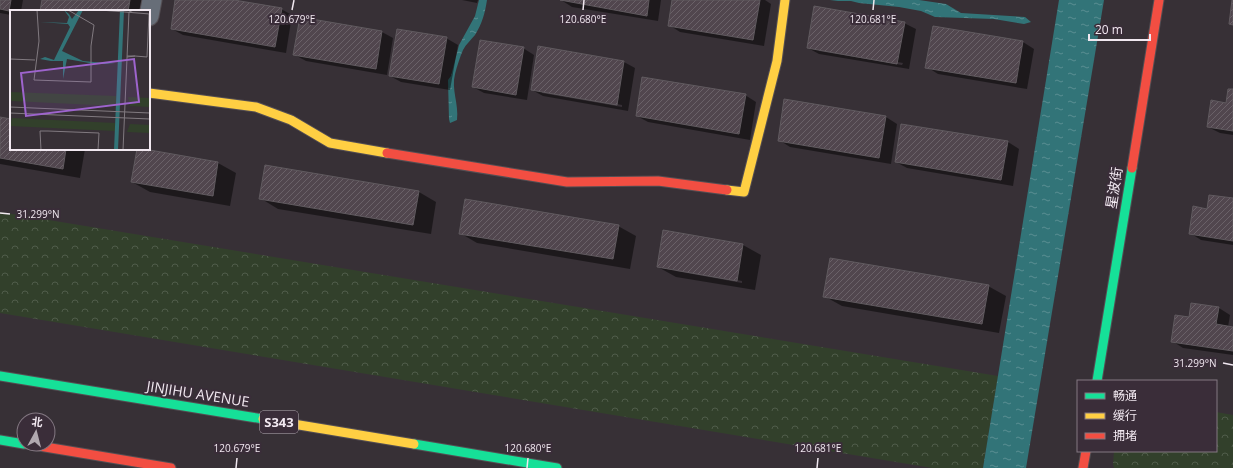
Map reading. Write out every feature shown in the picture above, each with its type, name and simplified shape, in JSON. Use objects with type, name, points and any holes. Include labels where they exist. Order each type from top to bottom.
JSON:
[{"type":"street","points":[[150,11],[152,0]]},
{"type":"street","points":[[150,93],[256,107],[291,120],[330,142],[445,163],[566,182],[658,181],[744,192],[777,61],[785,0]]},
{"type":"street","name":"星波街","points":[[1097,380],[1159,0]]},
{"type":"street","name":"JINJIHU AVENUE","points":[[0,376],[557,468]]},
{"type":"street","points":[[0,440],[16,443]]},
{"type":"street","points":[[56,449],[171,468]]},
{"type":"street","points":[[1083,468],[1086,452]]},
{"type":"green space","points":[[0,212],[998,376],[983,468],[932,468],[0,313]]},
{"type":"green space","points":[[1217,412],[1233,415],[1233,468],[1114,468],[1114,452],[1217,452]]},
{"type":"water","points":[[479,0],[487,0],[483,18],[475,35],[464,48],[455,74],[454,85],[457,120],[450,123],[448,80],[451,76],[459,45],[475,16]]},
{"type":"water","points":[[830,0],[919,0],[946,4],[961,13],[1025,17],[1031,22],[1024,24],[994,19],[935,17],[921,11],[899,7]]},
{"type":"water","points":[[1059,0],[1104,0],[1026,468],[983,468]]},
{"type":"building","points":[[0,0],[11,0],[9,11],[0,9]]},
{"type":"building","points":[[42,0],[130,0],[128,10],[40,10]]},
{"type":"building","points":[[175,0],[234,0],[282,8],[275,47],[171,29]]},
{"type":"building","points":[[560,0],[649,0],[647,16]]},
{"type":"building","points":[[672,0],[760,0],[753,40],[668,26]]},
{"type":"building","points":[[1233,0],[1233,25],[1229,24]]},
{"type":"building","points":[[814,6],[905,22],[897,64],[807,48]]},
{"type":"building","points":[[300,17],[382,31],[376,69],[293,55]]},
{"type":"building","points":[[933,26],[1023,41],[1016,83],[925,68]]},
{"type":"building","points":[[397,29],[447,37],[439,84],[389,76]]},
{"type":"building","points":[[480,40],[524,47],[516,95],[472,87]]},
{"type":"building","points":[[538,46],[624,61],[617,105],[531,90]]},
{"type":"building","points":[[642,77],[746,94],[739,134],[636,116]]},
{"type":"building","points":[[1228,89],[1233,89],[1233,131],[1207,127],[1211,100],[1226,103]]},
{"type":"building","points":[[784,99],[886,116],[879,158],[778,141]]},
{"type":"building","points":[[0,117],[10,119],[10,150],[66,150],[63,169],[0,158]]},
{"type":"building","points":[[901,124],[1008,141],[1001,180],[895,162]]},
{"type":"building","points":[[137,150],[150,150],[218,162],[213,196],[131,182]]},
{"type":"building","points":[[265,165],[419,191],[413,225],[259,199]]},
{"type":"building","points":[[1209,195],[1233,198],[1233,241],[1189,234],[1193,206],[1207,209]]},
{"type":"building","points":[[465,199],[619,225],[613,259],[459,234]]},
{"type":"building","points":[[663,230],[743,244],[737,281],[657,267]]},
{"type":"building","points":[[830,258],[989,285],[982,324],[823,297]]},
{"type":"building","points":[[1191,303],[1219,307],[1216,324],[1233,327],[1233,351],[1171,342],[1175,315],[1189,317]]},
{"type":"traffic: fast","points":[[1097,380],[1132,168]]},
{"type":"traffic: fast","points":[[0,376],[263,419]]},
{"type":"traffic: fast","points":[[0,440],[16,443]]},
{"type":"traffic: fast","points":[[414,444],[557,468]]},
{"type":"traffic: slow","points":[[727,190],[744,192],[777,61],[785,0]]},
{"type":"traffic: slow","points":[[150,93],[256,107],[291,120],[330,143],[387,153]]},
{"type":"traffic: slow","points":[[263,419],[414,444]]},
{"type":"traffic: jam","points":[[1132,168],[1159,0]]},
{"type":"traffic: jam","points":[[387,153],[567,182],[658,181],[727,190]]},
{"type":"traffic: jam","points":[[56,449],[171,468]]},
{"type":"traffic: jam","points":[[1083,468],[1086,452]]}]
